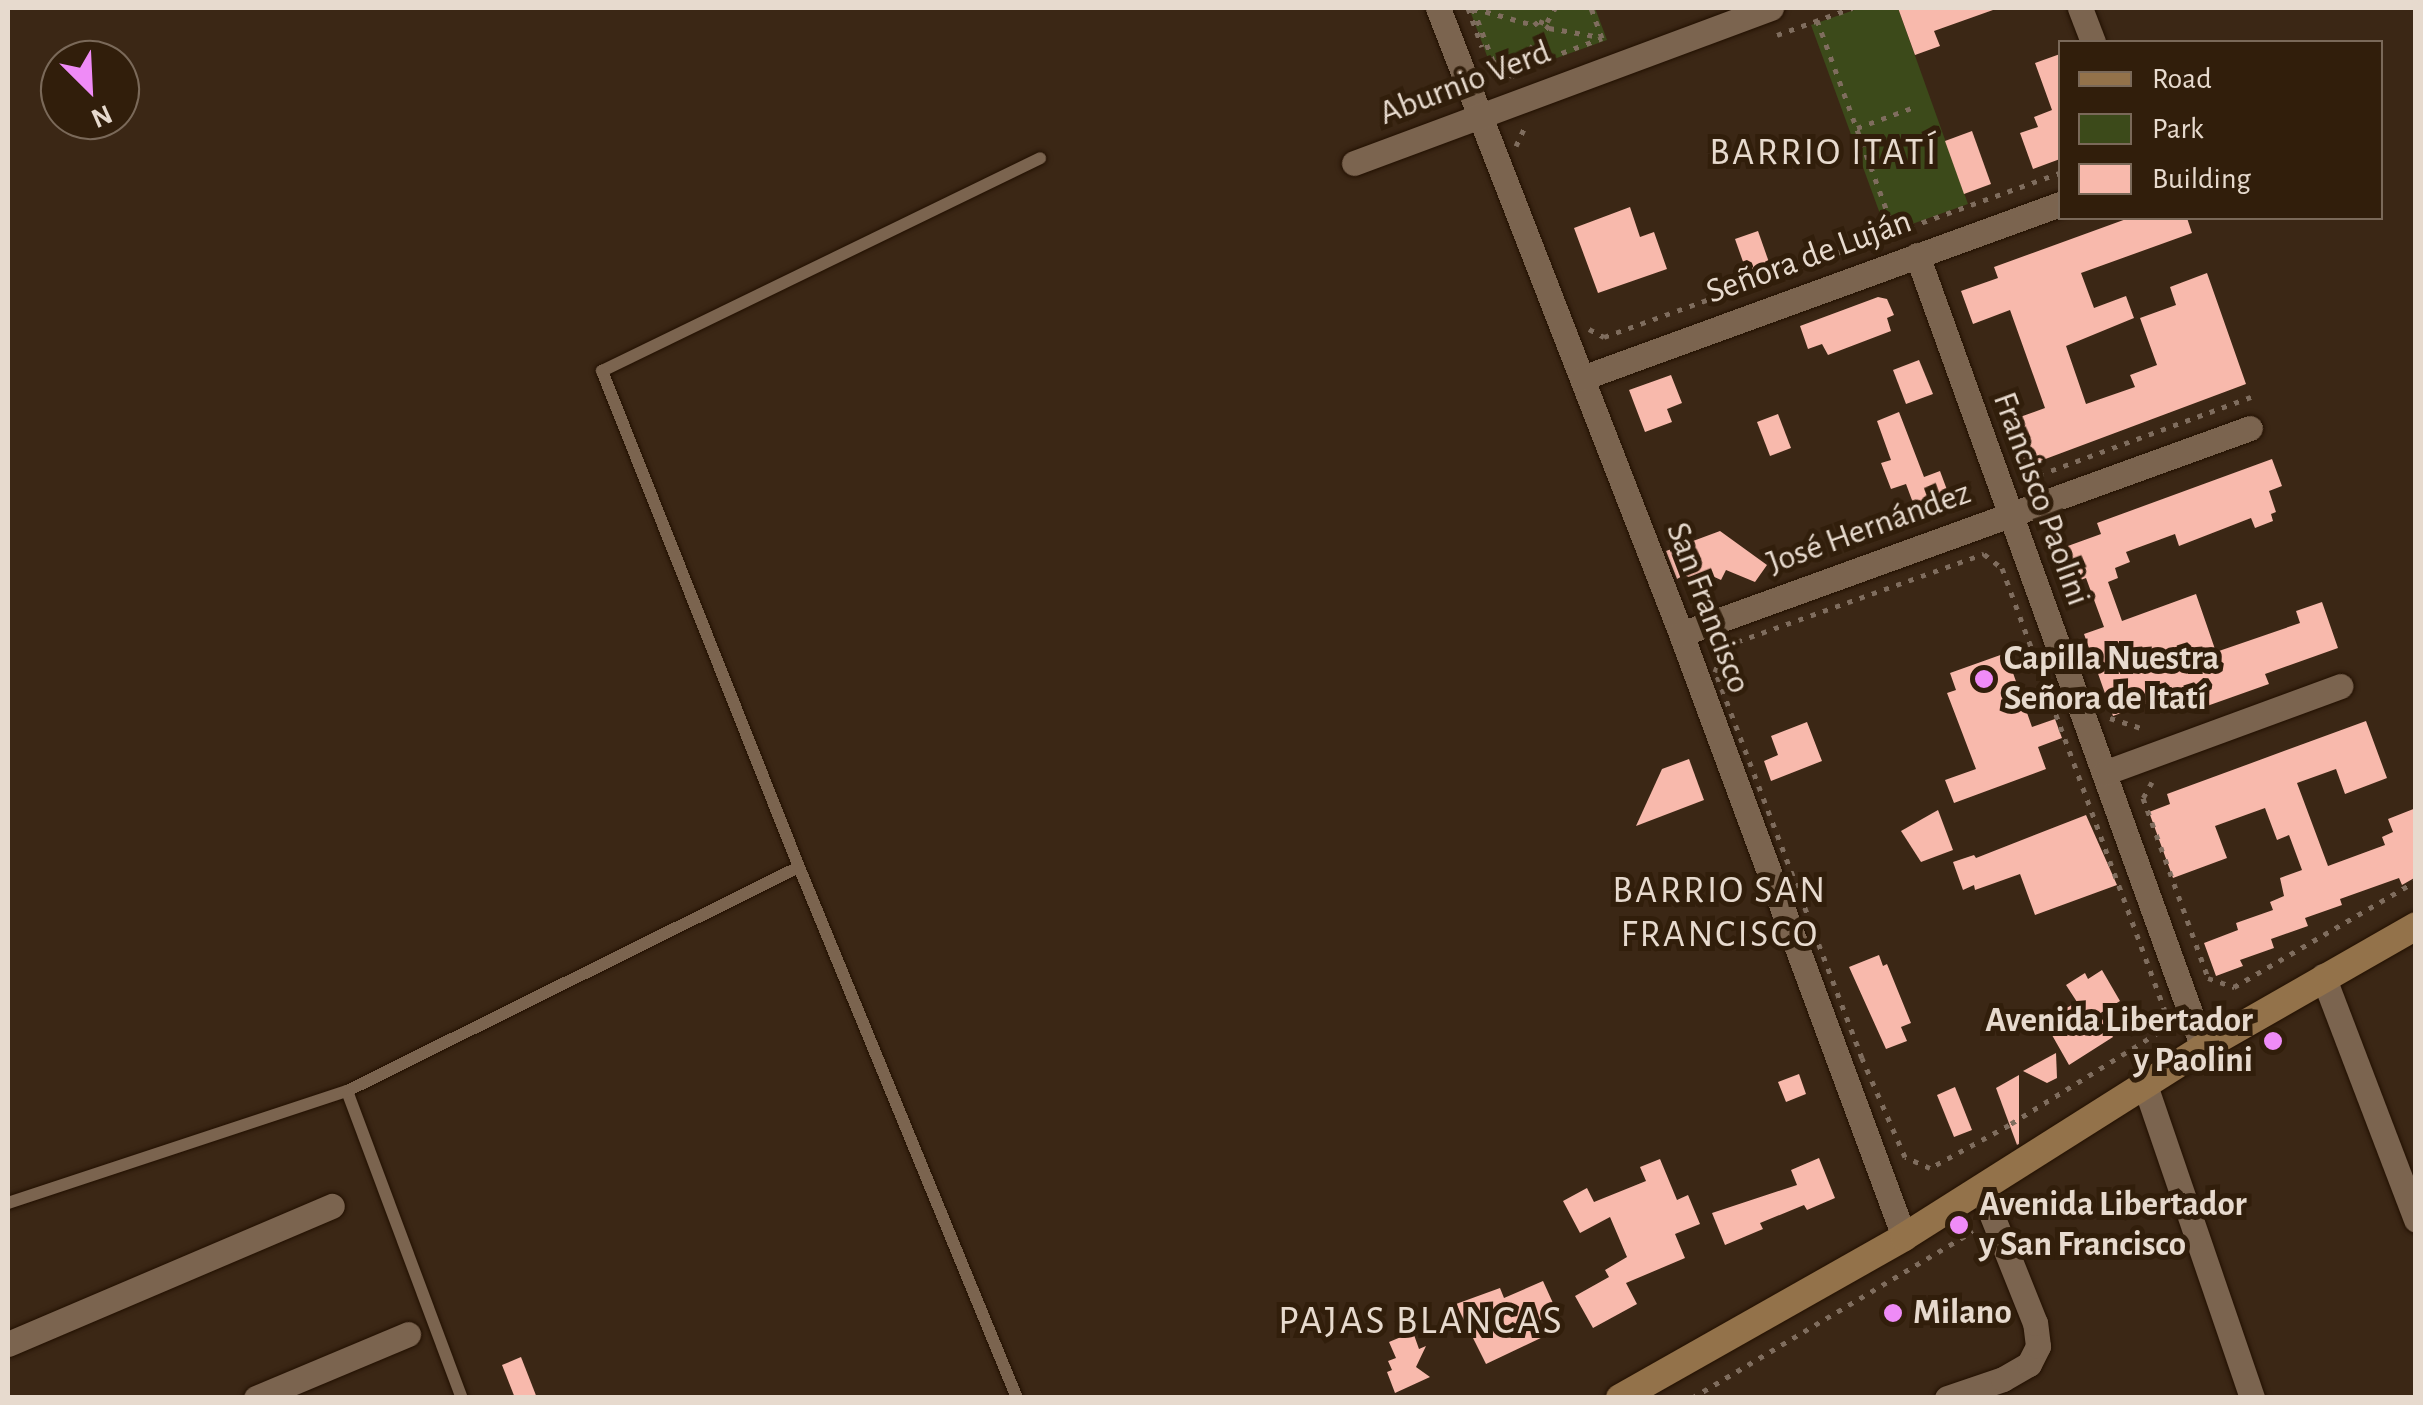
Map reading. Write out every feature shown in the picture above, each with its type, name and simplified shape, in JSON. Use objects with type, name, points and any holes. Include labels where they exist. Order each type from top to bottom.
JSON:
[{"type":"main road","points":[[1620,1398],[1904,1238],[2146,1088],[2203,1048],[2416,926]]},
{"type":"street","name":"San Francisco","points":[[1438,8],[1681,634],[1904,1238]]},
{"type":"street","name":"Aburnio Verd","points":[[1354,163],[1771,8]]},
{"type":"street","points":[[2080,8],[2093,40]]},
{"type":"street","name":"Señora de Luján","points":[[1582,378],[2058,205]]},
{"type":"street","name":"Francisco Paolini","points":[[1917,255],[2203,1048]]},
{"type":"street","name":"José Hernández","points":[[1681,634],[2250,428]]},
{"type":"street","points":[[2104,772],[2341,686]]},
{"type":"street","points":[[2323,976],[2416,1220]]},
{"type":"street","points":[[2146,1088],[2252,1398]]},
{"type":"street","points":[[1949,1397],[2030,1364],[2038,1346],[2036,1323],[1982,1188]]},
{"type":"street","points":[[8,1344],[332,1206]]},
{"type":"street","points":[[256,1398],[408,1334]]},
{"type":"lane","points":[[1017,1398],[799,868],[602,371],[1040,158]]},
{"type":"lane","points":[[8,1202],[347,1090],[799,868]]},
{"type":"lane","points":[[347,1090],[462,1398]]},
{"type":"path","points":[[1471,8],[1602,38]]},
{"type":"path","points":[[1471,8],[1492,62],[1512,73]]},
{"type":"path","points":[[1512,73],[1538,33],[1548,25],[1555,8]]},
{"type":"path","points":[[1591,8],[1602,38]]},
{"type":"path","points":[[1762,40],[1852,8]]},
{"type":"path","points":[[1817,20],[1895,232]]},
{"type":"path","points":[[1534,25],[1538,33]]},
{"type":"path","points":[[1512,73],[1602,38]]},
{"type":"path","points":[[1857,128],[1917,106]]},
{"type":"path","points":[[1514,149],[1524,126],[1542,119]]},
{"type":"path","points":[[1579,323],[1604,337],[2058,174]]},
{"type":"path","points":[[2013,446],[2020,464],[2039,475],[2250,397]]},
{"type":"path","points":[[1984,554],[2002,568],[2165,1011],[2159,1032],[2009,1126],[1930,1168],[1905,1157],[1862,1058],[1715,672],[1726,646],[1984,554]]},
{"type":"path","points":[[2109,718],[2144,730],[2162,724]]},
{"type":"path","points":[[2169,776],[2152,782],[2144,798],[2208,978],[2234,987],[2416,881]]},
{"type":"path","points":[[1692,1398],[1973,1232]]},
{"type":"green space","points":[[1469,8],[1595,8],[1607,40],[1512,74],[1490,64]]},
{"type":"green space","points":[[1860,8],[1898,8],[1968,204],[1887,233],[1811,25]]},
{"type":"building","points":[[1898,8],[1993,10],[1934,31],[1940,46],[1915,55]]},
{"type":"building","points":[[2058,55],[2058,160],[2033,169],[2020,133],[2038,127],[2034,117],[2052,110],[2035,63]]},
{"type":"building","points":[[1972,131],[1991,184],[1964,194],[1945,141]]},
{"type":"building","points":[[1630,207],[1640,237],[1654,232],[1667,269],[1598,293],[1574,228]]},
{"type":"building","points":[[2123,220],[2188,220],[2192,233],[2081,273],[2094,308],[2126,296],[2134,318],[2066,346],[2086,404],[2135,387],[2130,375],[2157,365],[2140,318],[2176,305],[2170,287],[2207,273],[2246,384],[2024,467],[2012,433],[2024,428],[2020,417],[2045,408],[2010,310],[1973,324],[1961,291],[1998,278],[1994,267]]},
{"type":"building","points":[[1758,231],[1771,268],[1748,276],[1735,239]]},
{"type":"building","points":[[1878,297],[1887,299],[1894,315],[1887,318],[1891,331],[1828,355],[1822,344],[1808,349],[1800,326]]},
{"type":"building","points":[[1919,360],[1933,394],[1906,404],[1893,370]]},
{"type":"building","points":[[1671,375],[1682,403],[1667,409],[1672,422],[1645,432],[1629,390]]},
{"type":"building","points":[[1899,412],[1924,477],[1940,471],[1953,506],[1919,519],[1906,484],[1891,489],[1881,463],[1891,460],[1877,421]]},
{"type":"building","points":[[1778,414],[1791,448],[1770,456],[1757,422]]},
{"type":"building","points":[[2272,459],[2282,486],[2269,491],[2276,512],[2271,514],[2273,521],[2255,528],[2251,518],[2179,546],[2175,534],[2126,552],[2130,562],[2115,568],[2118,578],[2108,582],[2122,621],[2196,594],[2216,652],[2300,623],[2296,611],[2322,602],[2338,648],[2265,674],[2269,684],[2207,706],[2203,695],[2166,708],[2162,698],[2113,716],[2084,634],[2104,627],[2086,578],[2067,585],[2054,551],[2101,534],[2097,523]]},
{"type":"building","points":[[1720,531],[1767,565],[1755,582],[1726,570],[1721,580],[1710,575],[1706,585],[1684,575],[1677,579],[1666,551]]},
{"type":"building","points":[[2006,653],[2032,727],[2055,719],[2062,738],[2038,747],[2046,769],[1954,803],[1945,780],[1976,769],[1947,693],[1956,690],[1950,673]]},
{"type":"building","points":[[2366,721],[2387,778],[2345,794],[2336,769],[2297,783],[2328,866],[2385,845],[2382,837],[2393,832],[2388,819],[2416,808],[2416,877],[2402,885],[2399,878],[2340,899],[2342,905],[2305,918],[2308,926],[2271,939],[2274,948],[2240,960],[2243,966],[2216,976],[2204,943],[2238,930],[2236,923],[2273,910],[2270,902],[2284,896],[2280,878],[2302,870],[2289,835],[2277,840],[2265,808],[2215,826],[2227,858],[2173,878],[2149,812],[2170,804],[2167,794]]},
{"type":"building","points":[[1807,722],[1822,761],[1771,781],[1764,761],[1778,755],[1771,736]]},
{"type":"building","points":[[1689,759],[1704,800],[1636,826],[1662,769]]},
{"type":"building","points":[[1938,810],[1953,850],[1921,862],[1901,831]]},
{"type":"building","points":[[2086,815],[2117,885],[2035,915],[2020,874],[1975,890],[1974,885],[1963,890],[1953,862],[1974,855],[1976,858]]},
{"type":"building","points":[[1879,955],[1883,966],[1887,964],[1911,1023],[1901,1027],[1907,1041],[1886,1049],[1849,967]]},
{"type":"building","points":[[2102,970],[2120,1001],[2099,1014],[2113,1037],[2069,1065],[2044,1021],[2077,1002],[2066,985],[2085,973],[2088,979]]},
{"type":"building","points":[[2056,1053],[2057,1078],[2047,1083],[2023,1071]]},
{"type":"building","points":[[1799,1074],[1806,1094],[1786,1102],[1778,1082]]},
{"type":"building","points":[[2019,1075],[2019,1144],[2017,1145],[1996,1088]]},
{"type":"building","points":[[1955,1087],[1972,1130],[1954,1137],[1937,1095]]},
{"type":"building","points":[[1819,1158],[1835,1198],[1807,1210],[1804,1205],[1760,1223],[1763,1229],[1725,1245],[1712,1213],[1797,1185],[1791,1170]]},
{"type":"building","points":[[1660,1159],[1677,1200],[1688,1195],[1700,1224],[1675,1234],[1685,1258],[1626,1283],[1637,1304],[1593,1328],[1575,1296],[1609,1277],[1605,1270],[1627,1257],[1610,1217],[1580,1233],[1563,1201],[1587,1188],[1594,1202],[1646,1181],[1640,1167]]},
{"type":"building","points":[[1543,1281],[1557,1312],[1538,1321],[1545,1336],[1486,1364],[1456,1304],[1500,1288],[1504,1298]]},
{"type":"building","points":[[1413,1332],[1419,1349],[1426,1346],[1416,1367],[1430,1377],[1395,1393],[1387,1372],[1392,1370],[1388,1361],[1396,1358],[1389,1342]]},
{"type":"building","points":[[521,1357],[537,1398],[515,1398],[502,1365]]},
{"type":"place","name":"Capilla Nuestra Señora de Itatí","points":[[1984,679]]},
{"type":"place","name":"Avenida Libertador y Paolini","points":[[2273,1041]]},
{"type":"place","name":"Avenida Libertador y San Francisco","points":[[1959,1225]]},
{"type":"place","name":"Milano","points":[[1893,1313]]},
{"type":"district","name":"BARRIO ITATÍ","points":[[1824,154]]},
{"type":"district","name":"BARRIO SAN FRANCISCO","points":[[1720,914]]},
{"type":"district","name":"PAJAS BLANCAS","points":[[1421,1321]]}]
